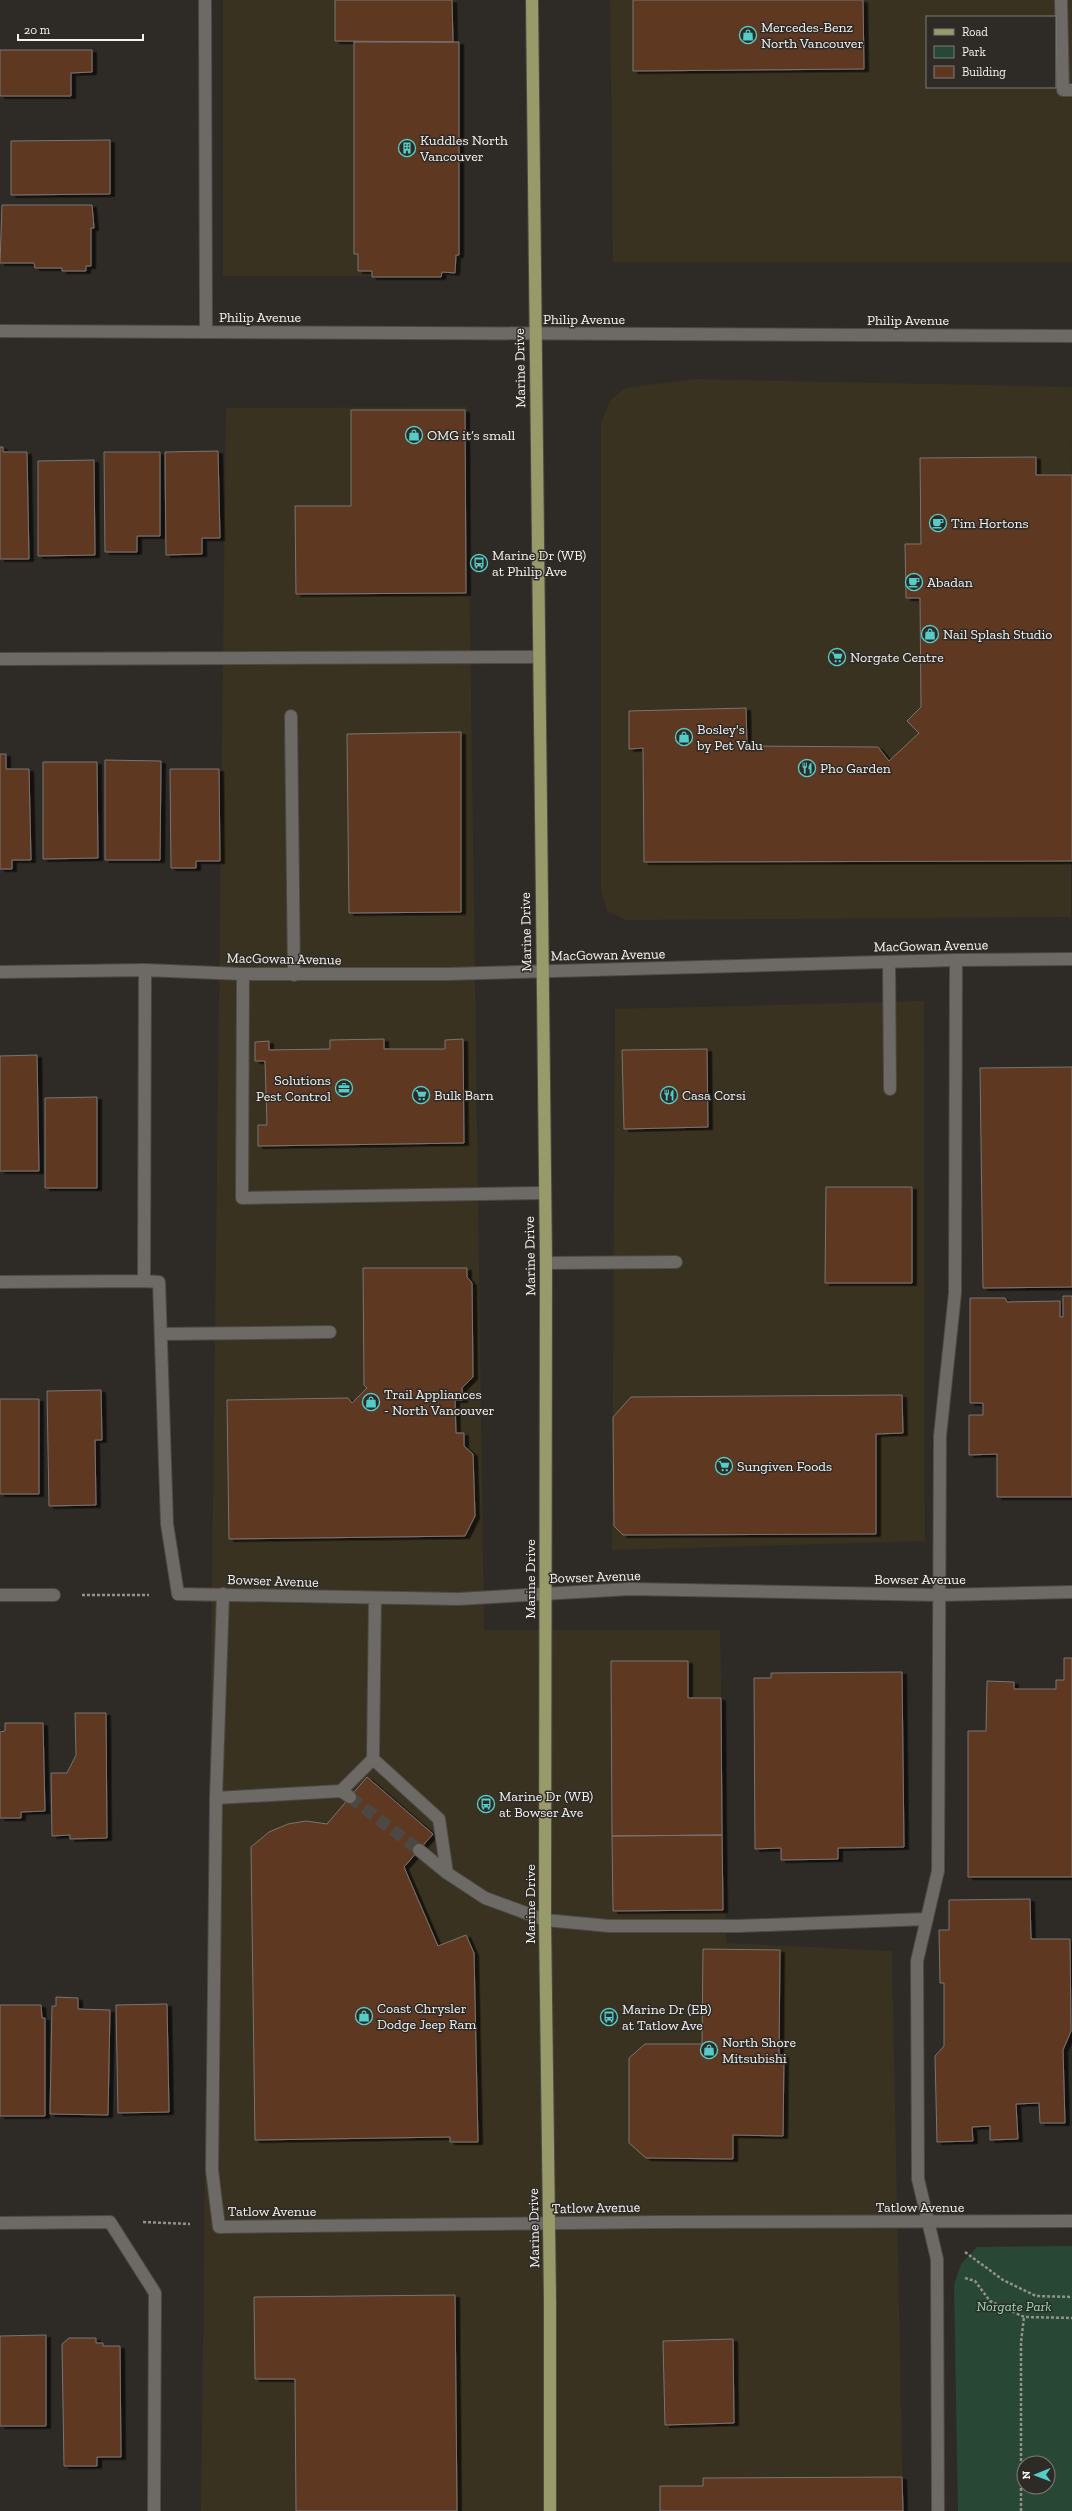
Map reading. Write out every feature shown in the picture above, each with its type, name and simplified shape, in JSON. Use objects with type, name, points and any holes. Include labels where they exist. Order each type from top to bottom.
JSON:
[{"type":"main road","name":"Marine Drive","points":[[532,0],[534,333],[546,1262],[544,1920],[549,2224],[550,2511]]},
{"type":"street","points":[[205,0],[206,332]]},
{"type":"street","points":[[1062,0],[1063,90],[1072,90]]},
{"type":"street","name":"Philip Avenue","points":[[0,331],[1072,336]]},
{"type":"street","points":[[0,659],[538,657]]},
{"type":"street","points":[[291,716],[294,975]]},
{"type":"street","name":"MacGowan Avenue","points":[[0,972],[145,970],[294,975],[542,972],[956,960],[1072,959]]},
{"type":"street","points":[[938,2511],[937,2259],[918,2179],[917,1961],[938,1871],[940,1436],[955,1294],[956,960]]},
{"type":"street","points":[[889,962],[890,1089]]},
{"type":"street","points":[[144,1281],[145,970]]},
{"type":"street","points":[[243,974],[242,1198],[544,1193]]},
{"type":"street","points":[[546,1262],[676,1262]]},
{"type":"street","points":[[0,1282],[159,1282],[167,1524],[178,1594]]},
{"type":"street","points":[[161,1334],[330,1332]]},
{"type":"street","name":"Bowser Avenue","points":[[178,1594],[375,1599],[458,1599],[630,1589],[940,1595],[1072,1592]]},
{"type":"street","points":[[218,2227],[212,2170],[216,1798],[223,1594]]},
{"type":"street","points":[[0,1595],[54,1595]]},
{"type":"street","points":[[216,1798],[345,1794],[373,1759],[375,1599]]},
{"type":"street","points":[[373,1759],[439,1819],[447,1873]]},
{"type":"street","points":[[419,1850],[447,1873],[485,1898],[544,1920],[609,1926],[740,1926],[926,1919]]},
{"type":"street","name":"Tatlow Avenue","points":[[218,2227],[656,2222],[1072,2221]]},
{"type":"street","points":[[0,2223],[110,2222],[155,2293],[154,2511]]},
{"type":"path","points":[[54,1595],[178,1594]]},
{"type":"path","name":"Tatlow Avenue","points":[[110,2222],[164,2222],[218,2227]]},
{"type":"path","points":[[927,2222],[1003,2280],[1036,2296],[1072,2298]]},
{"type":"path","points":[[937,2277],[958,2277],[975,2280],[990,2301],[1024,2317],[1072,2318]]},
{"type":"path","points":[[1021,2511],[1020,2342],[1024,2317]]},
{"type":"shaded area","points":[[223,0],[456,0],[460,276],[223,276]]},
{"type":"shaded area","points":[[610,0],[1072,0],[1072,262],[613,262]]},
{"type":"shaded area","name":"Norgate Centre","points":[[694,379],[1072,387],[1071,917],[626,920],[607,911],[601,890],[601,423],[610,401],[625,388]]},
{"type":"shaded area","points":[[467,407],[484,1630],[720,1630],[726,1943],[892,1951],[903,2511],[201,2511],[226,408]]},
{"type":"shaded area","points":[[924,1001],[925,1541],[612,1550],[615,1009]]},
{"type":"green space","name":"Norgate Park","points":[[1072,2246],[1072,2511],[958,2511],[954,2285],[961,2264],[977,2247]]},
{"type":"building","points":[[335,0],[452,0],[453,42],[335,41]]},
{"type":"building","name":"Mercedes-Benz North Vancouver","points":[[633,0],[863,0],[864,69],[633,71]]},
{"type":"building","name":"Kuddles North Vancouver","points":[[354,42],[459,42],[459,255],[456,255],[455,273],[442,272],[441,277],[372,277],[372,271],[358,271],[358,254],[354,254]]},
{"type":"building","points":[[0,50],[92,50],[92,72],[71,73],[71,96],[0,96]]},
{"type":"building","points":[[110,140],[110,194],[11,195],[11,141]]},
{"type":"building","points":[[2,205],[92,205],[94,228],[91,228],[91,266],[86,266],[86,271],[62,271],[62,268],[35,268],[34,263],[0,263]]},
{"type":"building","points":[[351,410],[465,410],[466,593],[296,594],[295,506],[351,506]]},
{"type":"building","points":[[0,447],[3,447],[3,452],[27,452],[29,559],[0,559]]},
{"type":"building","points":[[218,451],[220,538],[202,538],[202,554],[166,555],[165,452]]},
{"type":"building","points":[[104,452],[160,452],[160,536],[137,536],[137,552],[105,552]]},
{"type":"building","points":[[1036,457],[1036,475],[1072,475],[1072,861],[644,862],[643,748],[629,749],[629,711],[746,708],[747,746],[878,747],[889,761],[919,733],[907,721],[921,707],[920,598],[906,598],[905,544],[921,544],[920,458]]},
{"type":"building","points":[[94,460],[95,555],[38,556],[38,461]]},
{"type":"building","points":[[461,732],[461,912],[349,913],[347,734]]},
{"type":"building","points":[[0,754],[6,754],[6,769],[29,769],[31,860],[12,860],[12,869],[0,869]]},
{"type":"building","points":[[105,760],[161,761],[160,860],[105,860]]},
{"type":"building","points":[[43,762],[97,762],[98,858],[43,859]]},
{"type":"building","points":[[170,769],[219,769],[220,861],[196,861],[196,868],[171,868]]},
{"type":"building","points":[[384,1039],[384,1049],[445,1049],[445,1040],[463,1039],[464,1143],[258,1146],[258,1125],[267,1125],[265,1061],[255,1061],[255,1042],[269,1041],[269,1050],[330,1049],[330,1040]]},
{"type":"building","points":[[707,1049],[708,1127],[624,1129],[622,1050]]},
{"type":"building","points":[[37,1055],[39,1171],[0,1171],[0,1056]]},
{"type":"building","points":[[1072,1067],[1072,1287],[983,1288],[980,1068]]},
{"type":"building","points":[[97,1097],[97,1188],[45,1188],[45,1098]]},
{"type":"building","points":[[826,1187],[912,1187],[912,1283],[825,1283]]},
{"type":"building","points":[[363,1268],[467,1268],[467,1277],[472,1283],[473,1377],[462,1388],[463,1400],[455,1400],[456,1433],[464,1433],[464,1446],[473,1454],[475,1516],[465,1536],[229,1539],[227,1400],[348,1398],[352,1403],[367,1388],[364,1385]]},
{"type":"building","points":[[1063,1296],[1072,1296],[1072,1497],[997,1497],[997,1454],[969,1455],[969,1415],[983,1415],[983,1403],[970,1403],[970,1298],[1005,1298],[1007,1302],[1060,1301],[1060,1317],[1063,1317]]},
{"type":"building","points":[[101,1390],[102,1440],[95,1440],[96,1505],[49,1506],[47,1391]]},
{"type":"building","points":[[902,1395],[903,1433],[876,1434],[876,1534],[623,1535],[614,1526],[613,1417],[631,1397]]},
{"type":"building","points":[[0,1399],[39,1399],[39,1494],[0,1494]]},
{"type":"building","points":[[1064,1658],[1072,1658],[1072,1877],[968,1877],[968,1731],[986,1731],[987,1681],[1014,1682],[1014,1689],[1056,1689],[1056,1680],[1064,1680]]},
{"type":"building","points":[[611,1661],[688,1661],[688,1698],[721,1698],[722,1835],[612,1836]]},
{"type":"building","points":[[902,1672],[904,1847],[838,1848],[838,1859],[781,1860],[781,1848],[755,1849],[754,1678],[771,1678],[771,1673]]},
{"type":"building","points":[[75,1713],[106,1713],[107,1838],[70,1839],[70,1835],[52,1836],[51,1773],[67,1773],[76,1755]]},
{"type":"building","points":[[5,1723],[43,1723],[45,1811],[21,1812],[21,1818],[0,1818],[0,1732],[5,1731]]},
{"type":"building","name":"Coast Chrysler Dodge Jeep Ram","points":[[367,1777],[433,1834],[404,1867],[438,1946],[466,1935],[474,1953],[478,2142],[450,2142],[450,2137],[255,2140],[251,1847],[269,1832],[288,1824],[306,1821],[327,1824]]},
{"type":"building","points":[[722,1835],[723,1910],[613,1911],[612,1836]]},
{"type":"building","points":[[1030,1899],[1031,1939],[1070,1939],[1071,2031],[1063,2050],[1065,2123],[1040,2123],[1039,2103],[1016,2104],[1018,2139],[990,2140],[990,2126],[972,2127],[973,2141],[937,2142],[935,2056],[944,2046],[944,1983],[940,1983],[939,1930],[949,1930],[949,1900]]},
{"type":"building","name":"North Shore Mitsubishi","points":[[703,1949],[780,1950],[779,2055],[784,2055],[783,2136],[733,2135],[733,2159],[646,2158],[629,2143],[629,2058],[645,2044],[702,2044]]},
{"type":"building","points":[[56,1997],[78,1998],[78,2009],[110,2010],[108,2115],[50,2114],[52,2006],[56,2006]]},
{"type":"building","points":[[167,2004],[169,2112],[118,2113],[116,2005]]},
{"type":"building","points":[[0,2005],[41,2005],[42,2018],[45,2018],[45,2116],[0,2116]]},
{"type":"building","points":[[455,2295],[457,2511],[296,2511],[295,2379],[255,2379],[254,2297]]},
{"type":"building","points":[[46,2335],[46,2426],[0,2426],[0,2336]]},
{"type":"building","points":[[69,2338],[96,2338],[96,2343],[103,2343],[103,2346],[120,2346],[121,2457],[97,2457],[97,2466],[64,2466],[62,2344]]},
{"type":"building","points":[[733,2339],[734,2423],[665,2425],[663,2341]]},
{"type":"building","points":[[902,2477],[903,2511],[660,2511],[660,2486],[703,2486],[703,2478]]},
{"type":"tunnel","points":[[350,1797],[419,1850]]},
{"type":"place","name":"Mercedes-Benz North Vancouver","points":[[748,35]]},
{"type":"place","name":"Kuddles North Vancouver","points":[[407,148]]},
{"type":"place","name":"OMG it’s small","points":[[414,435]]},
{"type":"place","name":"Tim Hortons","points":[[938,523]]},
{"type":"place","name":"Marine Dr (WB) at Philip Ave","points":[[479,563]]},
{"type":"place","name":"Abadan","points":[[914,582]]},
{"type":"place","name":"Nail Splash Studio","points":[[930,634]]},
{"type":"place","name":"Norgate Centre","points":[[837,657]]},
{"type":"place","name":"Bosley's by Pet Valu","points":[[684,737]]},
{"type":"place","name":"Pho Garden","points":[[807,768]]},
{"type":"place","name":"Solutions Pest Control","points":[[344,1088]]},
{"type":"place","name":"Bulk Barn","points":[[421,1095]]},
{"type":"place","name":"Casa Corsi","points":[[669,1095]]},
{"type":"place","name":"Trail Appliances - North Vancouver","points":[[371,1402]]},
{"type":"place","name":"Sungiven Foods","points":[[724,1466]]},
{"type":"place","name":"Marine Dr (WB) at Bowser Ave","points":[[486,1804]]},
{"type":"place","name":"Coast Chrysler Dodge Jeep Ram","points":[[364,2016]]},
{"type":"place","name":"Marine Dr (EB) at Tatlow Ave","points":[[609,2017]]},
{"type":"place","name":"North Shore Mitsubishi","points":[[709,2050]]}]
